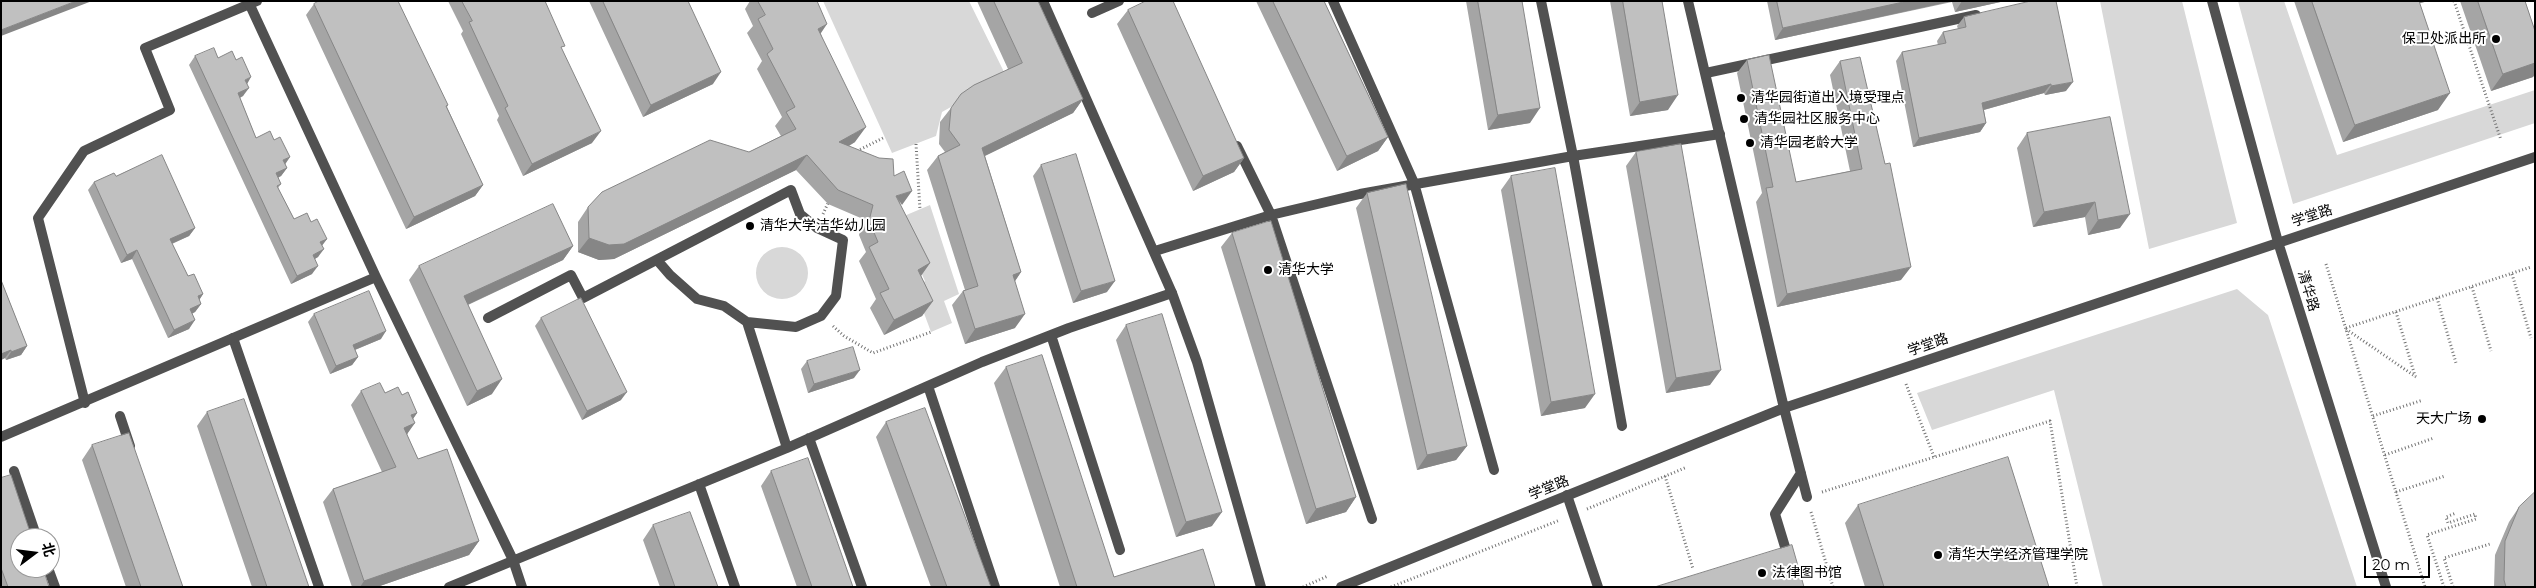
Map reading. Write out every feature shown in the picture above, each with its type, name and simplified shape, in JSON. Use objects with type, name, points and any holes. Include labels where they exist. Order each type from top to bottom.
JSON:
[{"type":"street","points":[[1043,1],[1156,251],[1172,293],[1197,362],[1261,587]]},
{"type":"street","points":[[1092,13],[1119,1]]},
{"type":"street","points":[[1333,1],[1414,183],[1494,470]]},
{"type":"street","points":[[1541,1],[1573,156],[1622,426]]},
{"type":"street","points":[[1688,1],[1784,408],[1807,497]]},
{"type":"street","name":"清华路","points":[[2212,1],[2278,242],[2386,587]]},
{"type":"street","points":[[85,403],[38,218],[84,151],[170,110],[145,48],[252,2],[376,277],[513,560],[522,587]]},
{"type":"street","points":[[1706,72],[1991,12]]},
{"type":"street","points":[[1156,251],[1271,215],[1414,183],[1573,156],[1720,134]]},
{"type":"street","points":[[1231,135],[1271,215],[1372,519]]},
{"type":"street","name":"学堂路","points":[[1341,587],[1784,408],[2535,157]]},
{"type":"street","points":[[488,318],[572,275],[583,298],[791,190],[800,214],[817,228],[843,240],[836,296],[821,316],[796,327],[747,322],[724,306],[697,299],[670,276],[657,260]]},
{"type":"street","points":[[1,437],[85,403],[376,277]]},
{"type":"street","points":[[449,587],[787,448],[928,386],[1051,335],[1172,293]]},
{"type":"street","points":[[747,322],[787,448]]},
{"type":"street","points":[[1051,335],[1120,550]]},
{"type":"street","points":[[233,338],[319,587]]},
{"type":"street","points":[[928,386],[995,587]]},
{"type":"street","points":[[120,416],[135,461]]},
{"type":"street","points":[[809,438],[862,587]]},
{"type":"street","points":[[14,471],[34,528]]},
{"type":"street","points":[[1792,568],[1775,514],[1801,472]]},
{"type":"street","points":[[700,484],[735,587]]},
{"type":"street","points":[[1567,495],[1598,587]]},
{"type":"path","points":[[2454,1],[2501,140]]},
{"type":"path","points":[[850,155],[885,137]]},
{"type":"path","points":[[916,144],[920,210]]},
{"type":"path","points":[[817,228],[832,195]]},
{"type":"path","points":[[2326,264],[2426,587]]},
{"type":"path","points":[[2346,328],[2531,267]]},
{"type":"path","points":[[2512,274],[2531,338]]},
{"type":"path","points":[[2472,287],[2491,351]]},
{"type":"path","points":[[2437,298],[2456,363]]},
{"type":"path","points":[[2346,328],[2416,377],[2396,312]]},
{"type":"path","points":[[821,316],[844,336],[873,353],[931,332]]},
{"type":"path","points":[[1897,387],[1916,381]]},
{"type":"path","points":[[1906,384],[1934,457]]},
{"type":"path","points":[[2373,416],[2423,400]]},
{"type":"path","points":[[1833,587],[1807,497],[2050,421],[2077,587]]},
{"type":"path","points":[[2385,455],[2434,438]]},
{"type":"path","points":[[1391,587],[1692,465]]},
{"type":"path","points":[[1665,476],[1693,569]]},
{"type":"path","points":[[2396,492],[2445,476]]},
{"type":"path","points":[[2444,587],[2428,535],[2476,519],[2475,514],[2448,523],[2446,517],[2456,513]]},
{"type":"path","points":[[2454,587],[2444,558],[2490,544]]},
{"type":"shaded area","points":[[823,1],[969,1],[1006,76],[942,112],[936,136],[892,153]]},
{"type":"shaded area","points":[[2100,1],[2182,1],[2237,223],[2149,249]]},
{"type":"shaded area","points":[[2238,1],[2284,1],[2337,155],[2535,90],[2535,123],[2293,204]]},
{"type":"shaded area","points":[[930,205],[959,294],[944,301],[952,323],[931,332],[915,289],[925,281],[897,219]]},
{"type":"shaded area","points":[[782,247],[792,249],[800,255],[806,263],[808,273],[806,283],[800,291],[792,297],[782,299],[772,297],[764,291],[758,283],[756,273],[758,263],[764,255],[772,249]]},
{"type":"shaded area","points":[[2237,289],[2268,315],[2357,587],[2103,587],[2054,390],[1932,430],[1917,393]]},
{"type":"building","points":[[1,1],[76,1],[1,30]]},
{"type":"building","points":[[319,1],[398,1],[448,105],[446,106],[483,185],[414,217],[314,4]]},
{"type":"building","points":[[462,1],[545,1],[565,46],[561,47],[601,131],[532,164],[505,108],[508,106],[469,22],[472,21]]},
{"type":"building","points":[[603,1],[688,1],[721,72],[651,105]]},
{"type":"building","points":[[758,1],[817,1],[827,24],[818,29],[866,127],[839,142],[879,158],[893,159],[894,176],[904,171],[912,191],[896,196],[930,263],[918,270],[933,301],[894,320],[880,293],[889,289],[869,247],[878,242],[869,221],[873,205],[838,190],[807,155],[624,244],[609,245],[589,238],[588,207],[602,192],[710,140],[749,152],[796,129],[786,112],[795,107],[767,54],[773,49],[758,19],[765,15]]},
{"type":"building","points":[[994,1],[1038,1],[1083,99],[982,148],[1021,272],[1013,275],[1025,314],[975,329],[963,291],[978,286],[938,156],[960,145],[949,130],[951,108],[961,94],[974,85],[1022,63]]},
{"type":"building","points":[[1146,1],[1173,1],[1244,158],[1203,176],[1128,10]]},
{"type":"building","points":[[1273,1],[1324,1],[1388,137],[1347,156]]},
{"type":"building","points":[[1478,1],[1522,1],[1540,108],[1498,115]]},
{"type":"building","points":[[1623,1],[1662,1],[1678,95],[1640,102]]},
{"type":"building","points":[[1777,1],[1908,1],[1783,28]]},
{"type":"building","points":[[2031,1],[2056,1],[2073,82],[2051,86],[2051,84],[1982,103],[1986,123],[1919,138],[1902,52],[1946,43],[1943,32],[1966,27],[1964,17]]},
{"type":"building","points":[[2312,1],[2419,1],[2450,93],[2355,125]]},
{"type":"building","points":[[2478,1],[2525,1],[2535,31],[2535,63],[2503,74]]},
{"type":"building","points":[[214,48],[218,58],[232,51],[236,60],[242,57],[251,77],[245,80],[249,88],[238,93],[256,138],[270,131],[274,140],[280,137],[290,157],[283,160],[287,168],[276,173],[281,184],[277,186],[294,219],[307,213],[311,222],[317,219],[327,239],[320,242],[324,249],[313,255],[318,266],[297,276],[195,56]]},
{"type":"building","points":[[1769,55],[1796,182],[1862,169],[1840,61],[1860,57],[1885,164],[1890,163],[1911,267],[1787,294],[1766,188],[1773,187],[1747,60]]},
{"type":"building","points":[[2110,117],[2130,214],[2098,220],[2095,202],[2044,212],[2027,133]]},
{"type":"building","points":[[1681,144],[1721,370],[1676,378],[1636,152]]},
{"type":"building","points":[[1076,154],[1115,281],[1081,291],[1041,165]]},
{"type":"building","points":[[162,155],[195,228],[170,239],[188,276],[194,274],[203,294],[198,296],[201,304],[190,309],[195,320],[174,330],[137,250],[127,255],[94,182],[114,173],[116,176]]},
{"type":"building","points":[[1555,168],[1595,394],[1551,402],[1511,176]]},
{"type":"building","points":[[1406,184],[1467,446],[1427,455],[1367,193]]},
{"type":"building","points":[[553,204],[573,246],[464,296],[502,379],[477,391],[419,266]]},
{"type":"building","points":[[1271,221],[1356,497],[1316,509],[1232,233]]},
{"type":"building","points":[[1,280],[27,346],[1,354]]},
{"type":"building","points":[[369,291],[386,331],[353,345],[358,357],[336,366],[314,314]]},
{"type":"building","points":[[581,298],[627,392],[587,411],[541,318]]},
{"type":"building","points":[[1162,314],[1222,512],[1186,522],[1126,325]]},
{"type":"building","points":[[853,347],[860,370],[814,384],[807,361]]},
{"type":"building","points":[[1042,355],[1114,577],[1203,549],[1215,587],[1077,587],[1006,367]]},
{"type":"building","points":[[380,383],[385,393],[398,387],[402,395],[408,392],[417,413],[411,415],[415,423],[404,428],[418,459],[447,449],[479,541],[364,581],[333,489],[396,467],[361,391]]},
{"type":"building","points":[[244,399],[309,587],[267,587],[207,412]]},
{"type":"building","points":[[925,408],[991,587],[947,587],[886,422]]},
{"type":"building","points":[[129,433],[183,587],[141,587],[92,445]]},
{"type":"building","name":"清华大学经济管理学院","points":[[2008,457],[2049,587],[1884,587],[1858,505]]},
{"type":"building","points":[[808,458],[853,587],[812,587],[771,471]]},
{"type":"building","points":[[11,475],[29,528],[10,528],[10,578],[46,578],[49,587],[8,587],[1,568],[1,478]]},
{"type":"building","points":[[2535,492],[2535,587],[2506,587],[2504,580],[2505,541],[2519,507]]},
{"type":"building","points":[[690,512],[718,587],[675,587],[653,525]]},
{"type":"building","points":[[1792,545],[1804,587],[1655,587]]},
{"type":"place","name":"保卫处派出所","points":[[2496,39]]},
{"type":"place","name":"清华园街道出入境受理点","points":[[1741,98]]},
{"type":"place","name":"清华园社区服务中心","points":[[1744,119]]},
{"type":"place","name":"清华园老龄大学","points":[[1750,143]]},
{"type":"place","name":"清华大学洁华幼儿园","points":[[750,226]]},
{"type":"place","name":"清华大学","points":[[1268,270]]},
{"type":"place","name":"天大广场","points":[[2482,419]]},
{"type":"place","name":"清华大学经济管理学院","points":[[1938,555]]},
{"type":"place","name":"法律图书馆","points":[[1762,573]]}]
